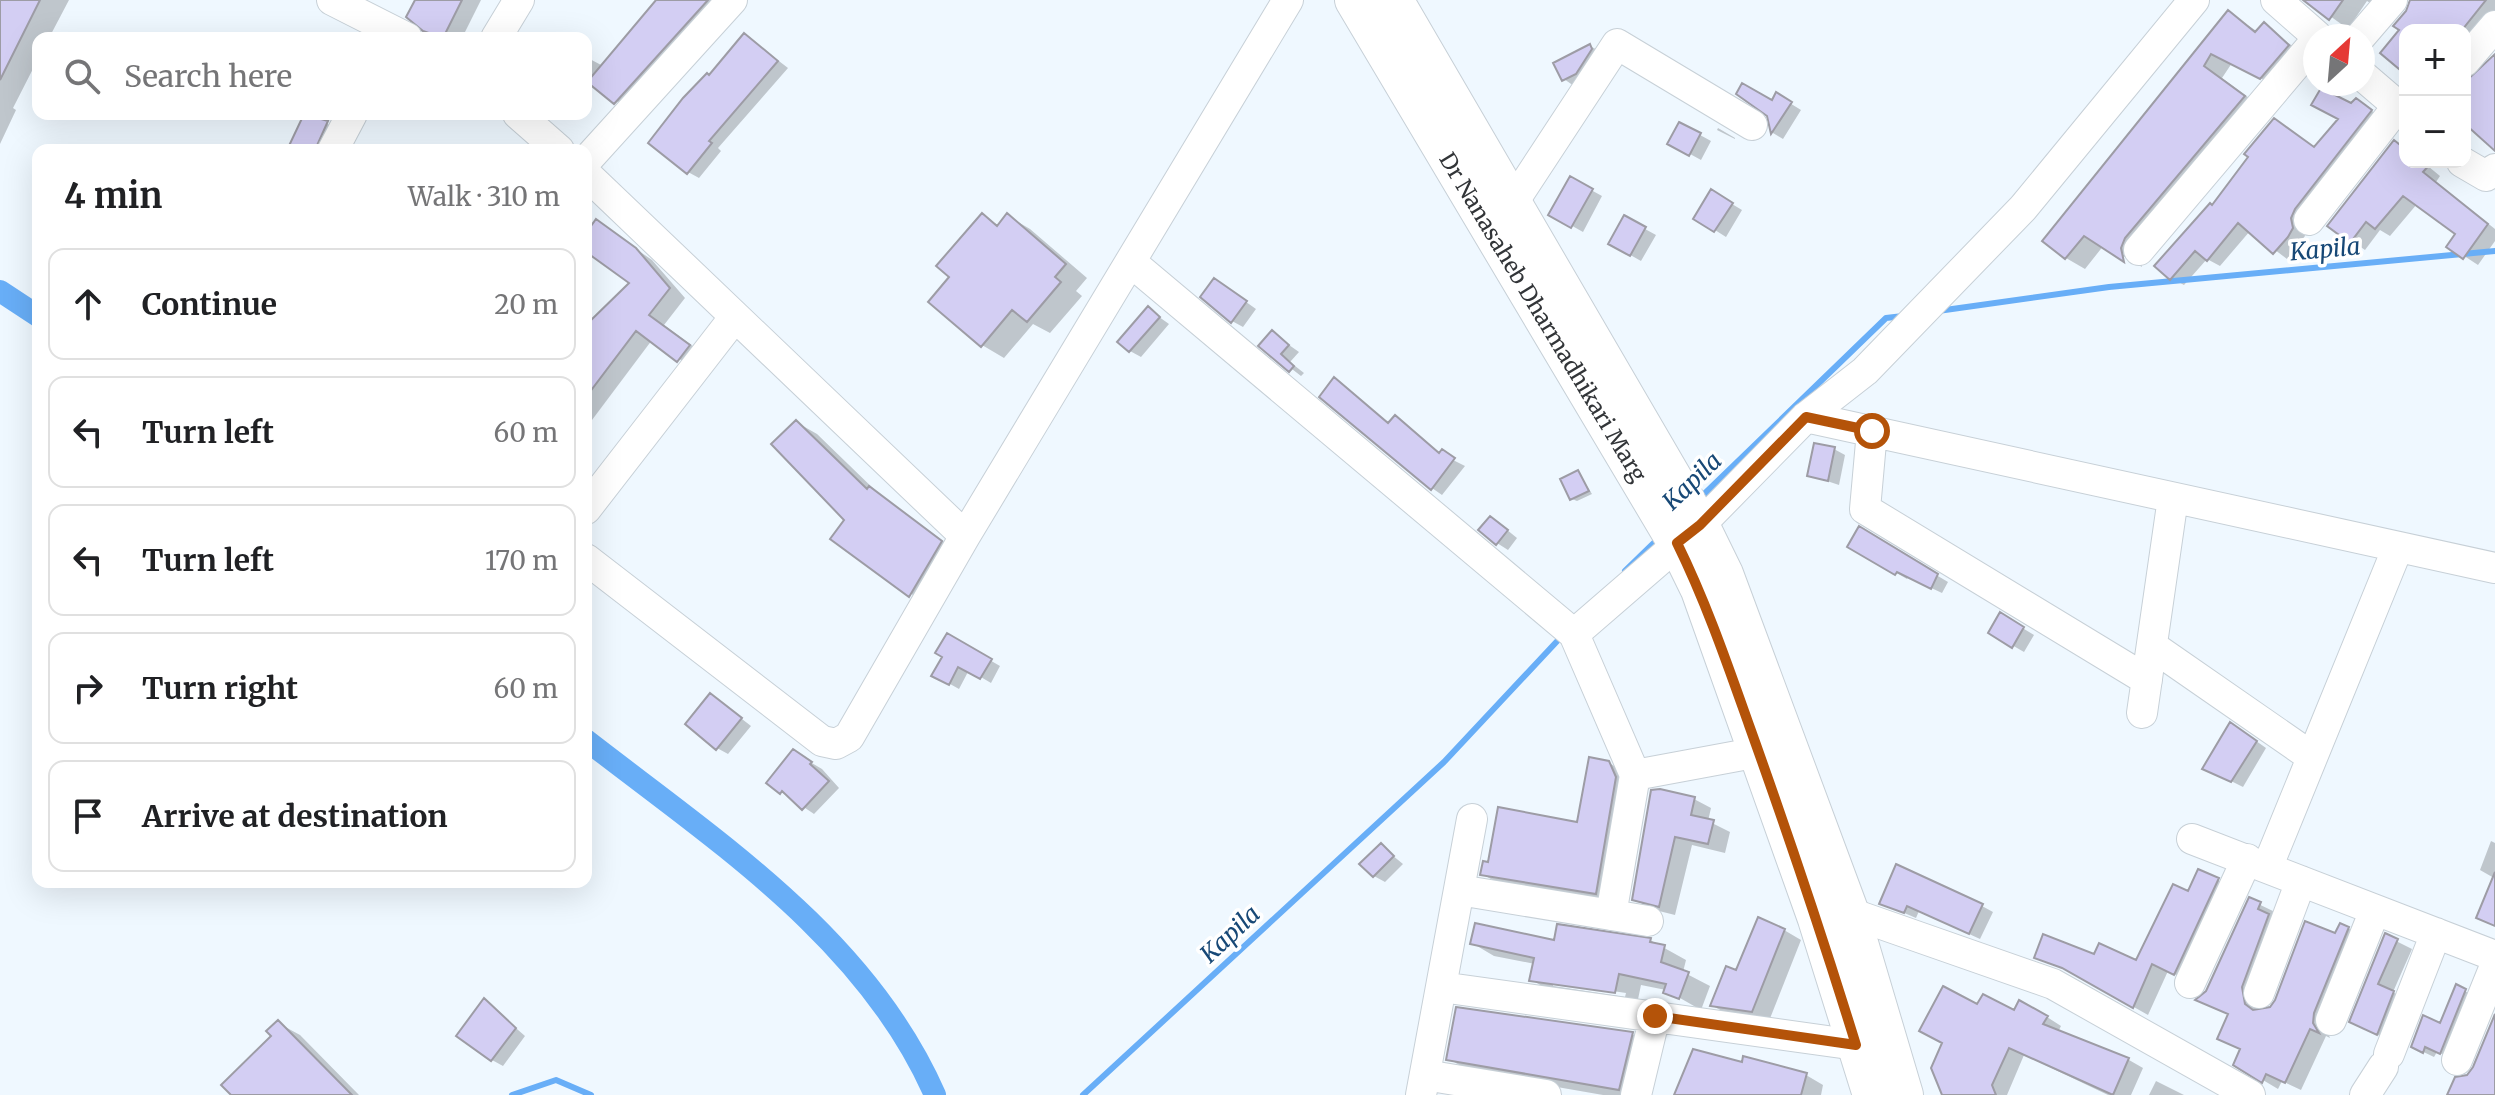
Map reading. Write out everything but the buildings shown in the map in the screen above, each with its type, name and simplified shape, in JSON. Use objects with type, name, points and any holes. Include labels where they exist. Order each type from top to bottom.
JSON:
[{"type":"main road","name":"Dr Nanasaheb Dharmadhikari Marg","points":[[1354,0],[1499,213],[1688,534],[1724,574],[1834,916],[1856,1045],[1872,1095]]},
{"type":"main road","name":"Dr Nanasaheb Dharmadhikari Marg","points":[[1394,0],[1499,213]]},
{"type":"main road","name":"Dr Nanasaheb Dharmadhikari Marg","points":[[1688,534],[1700,590],[1759,752],[1834,916],[1904,1095]]},
{"type":"street","points":[[332,0],[372,8],[394,32]]},
{"type":"street","points":[[500,32],[519,0]]},
{"type":"street","points":[[592,169],[732,0]]},
{"type":"street","points":[[592,564],[822,741],[836,744],[849,737],[965,536],[1288,0]]},
{"type":"street","points":[[1574,634],[1688,534],[1806,417],[1865,371],[2023,208],[2194,0]]},
{"type":"street","points":[[2276,0],[2303,24]]},
{"type":"street","points":[[2371,24],[2392,0]]},
{"type":"street","points":[[2471,54],[2495,26]]},
{"type":"street","points":[[1499,213],[1617,44],[1752,125]]},
{"type":"street","points":[[2139,250],[2303,56]]},
{"type":"street","points":[[2375,86],[2399,106]]},
{"type":"street","points":[[2309,220],[2399,113]]},
{"type":"street","points":[[336,144],[349,120]]},
{"type":"street","points":[[525,120],[552,144]]},
{"type":"street","points":[[2470,168],[2486,176],[2495,169]]},
{"type":"street","points":[[592,180],[965,536]]},
{"type":"street","points":[[1132,263],[1574,634],[1635,775],[1611,915]]},
{"type":"street","points":[[592,501],[734,318]]},
{"type":"street","points":[[1806,417],[2495,568]]},
{"type":"street","points":[[1872,431],[1865,509],[2147,680]]},
{"type":"street","points":[[2142,713],[2173,498]]},
{"type":"street","points":[[2190,983],[2312,757],[2398,547]]},
{"type":"street","points":[[2152,646],[2312,757]]},
{"type":"street","points":[[1635,775],[1759,752]]},
{"type":"street","points":[[1472,819],[1423,1085],[1546,1095]]},
{"type":"street","points":[[2192,839],[2495,956]]},
{"type":"street","points":[[2259,993],[2301,881]]},
{"type":"street","points":[[1459,890],[1648,921]]},
{"type":"street","points":[[2331,1020],[2375,910]]},
{"type":"street","points":[[1834,916],[2053,984],[2250,1095]]},
{"type":"street","points":[[2365,1095],[2386,1060],[2436,933]]},
{"type":"street","points":[[2457,1060],[2495,966]]},
{"type":"street","points":[[1441,987],[1856,1045]]},
{"type":"street","points":[[1636,1095],[1655,1016]]},
{"type":"waterway","name":"Kapila","points":[[1938,311],[2109,287],[2495,251]]},
{"type":"waterway","points":[[0,291],[32,312]]},
{"type":"waterway","name":"Kapila","points":[[1699,499],[1886,318],[1903,316]]},
{"type":"waterway","name":"Kapila","points":[[1625,571],[1660,537]]},
{"type":"waterway","name":"Kapila","points":[[1083,1095],[1444,762],[1561,637]]},
{"type":"waterway","points":[[592,745],[736,856],[829,941],[870,988],[906,1039],[935,1095]]},
{"type":"waterway","name":"Kapila","points":[[512,1095],[556,1080],[591,1095]]},
{"type":"route","points":[[1655,1016],[1856,1045],[1817,919],[1759,752],[1700,590],[1677,543],[1700,525],[1806,417],[1872,431]]}]
